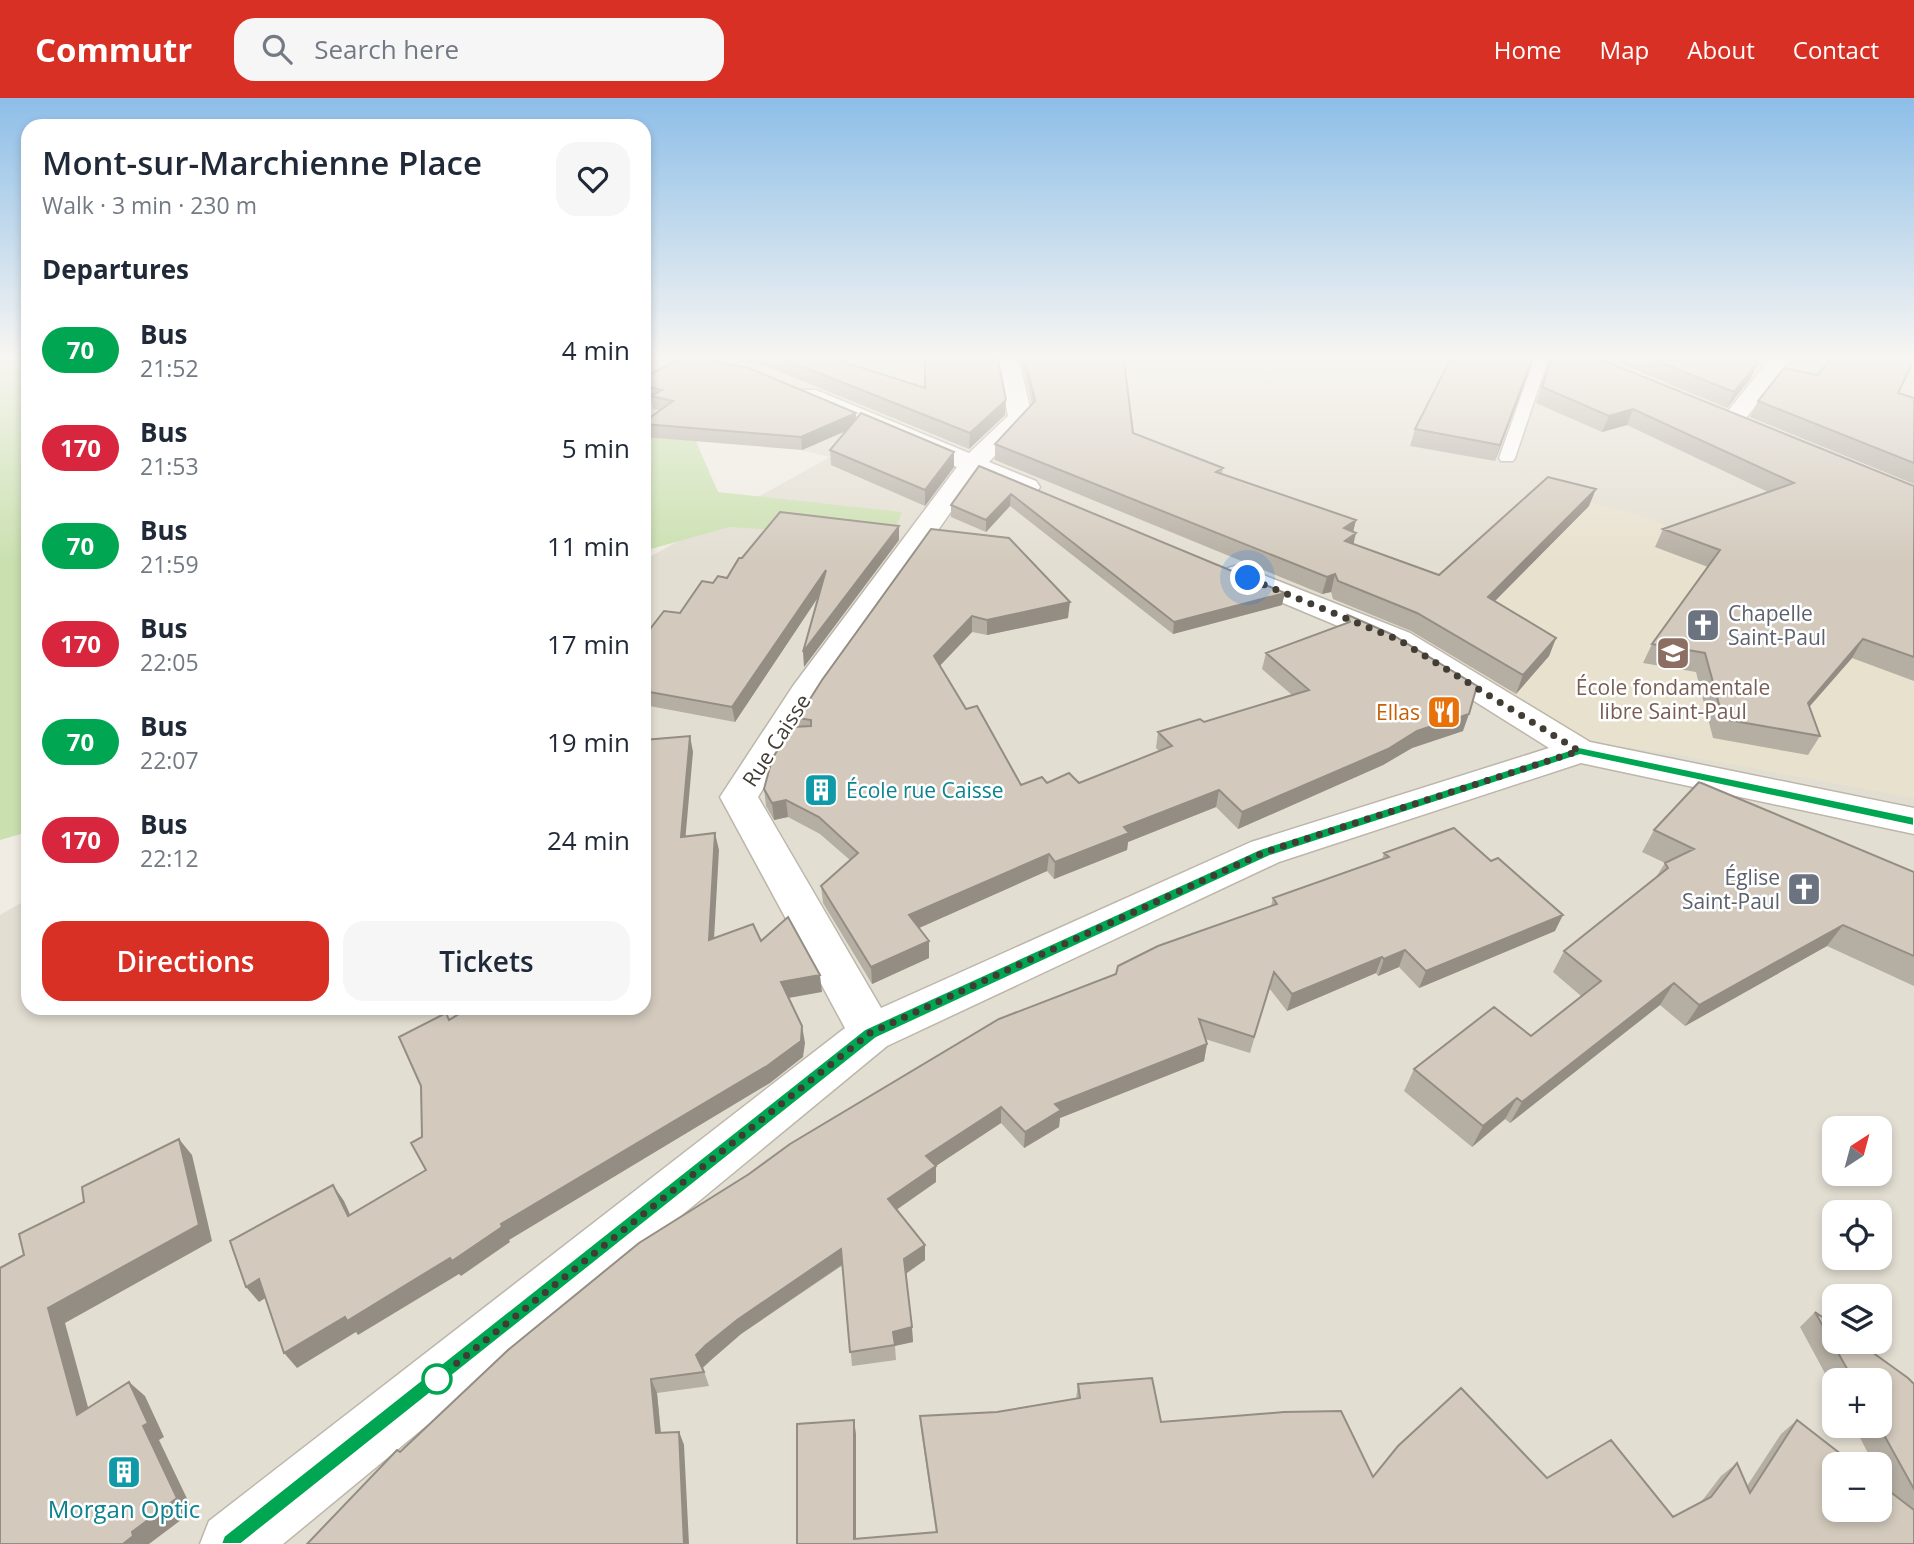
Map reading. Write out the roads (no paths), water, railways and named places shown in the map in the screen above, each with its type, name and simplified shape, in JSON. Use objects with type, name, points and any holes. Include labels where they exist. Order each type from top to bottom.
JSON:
[{"type":"street","points":[[885,427],[1049,496]]},
{"type":"street","points":[[972,464],[1009,427]]},
{"type":"street","points":[[1748,427],[1756,431]]},
{"type":"street","name":"Rue Caisse","points":[[870,1033],[739,797],[805,693],[972,464]]},
{"type":"street","points":[[1217,565],[1399,640],[1579,751],[1914,821]]},
{"type":"street","points":[[232,1544],[870,1033],[1265,852],[1579,751]]},
{"type":"lane","points":[[1507,458],[1518,427]]},
{"type":"place","name":"Chapelle Saint-Paul","points":[[1703,625]]},
{"type":"place","name":"École fondamentale libre Saint-Paul","points":[[1673,653]]},
{"type":"place","name":"Ellas","points":[[1444,712]]},
{"type":"place","name":"École rue Caisse","points":[[821,790]]},
{"type":"place","name":"Église Saint-Paul","points":[[1804,889]]},
{"type":"place","name":"Morgan Optic","points":[[124,1472]]}]
